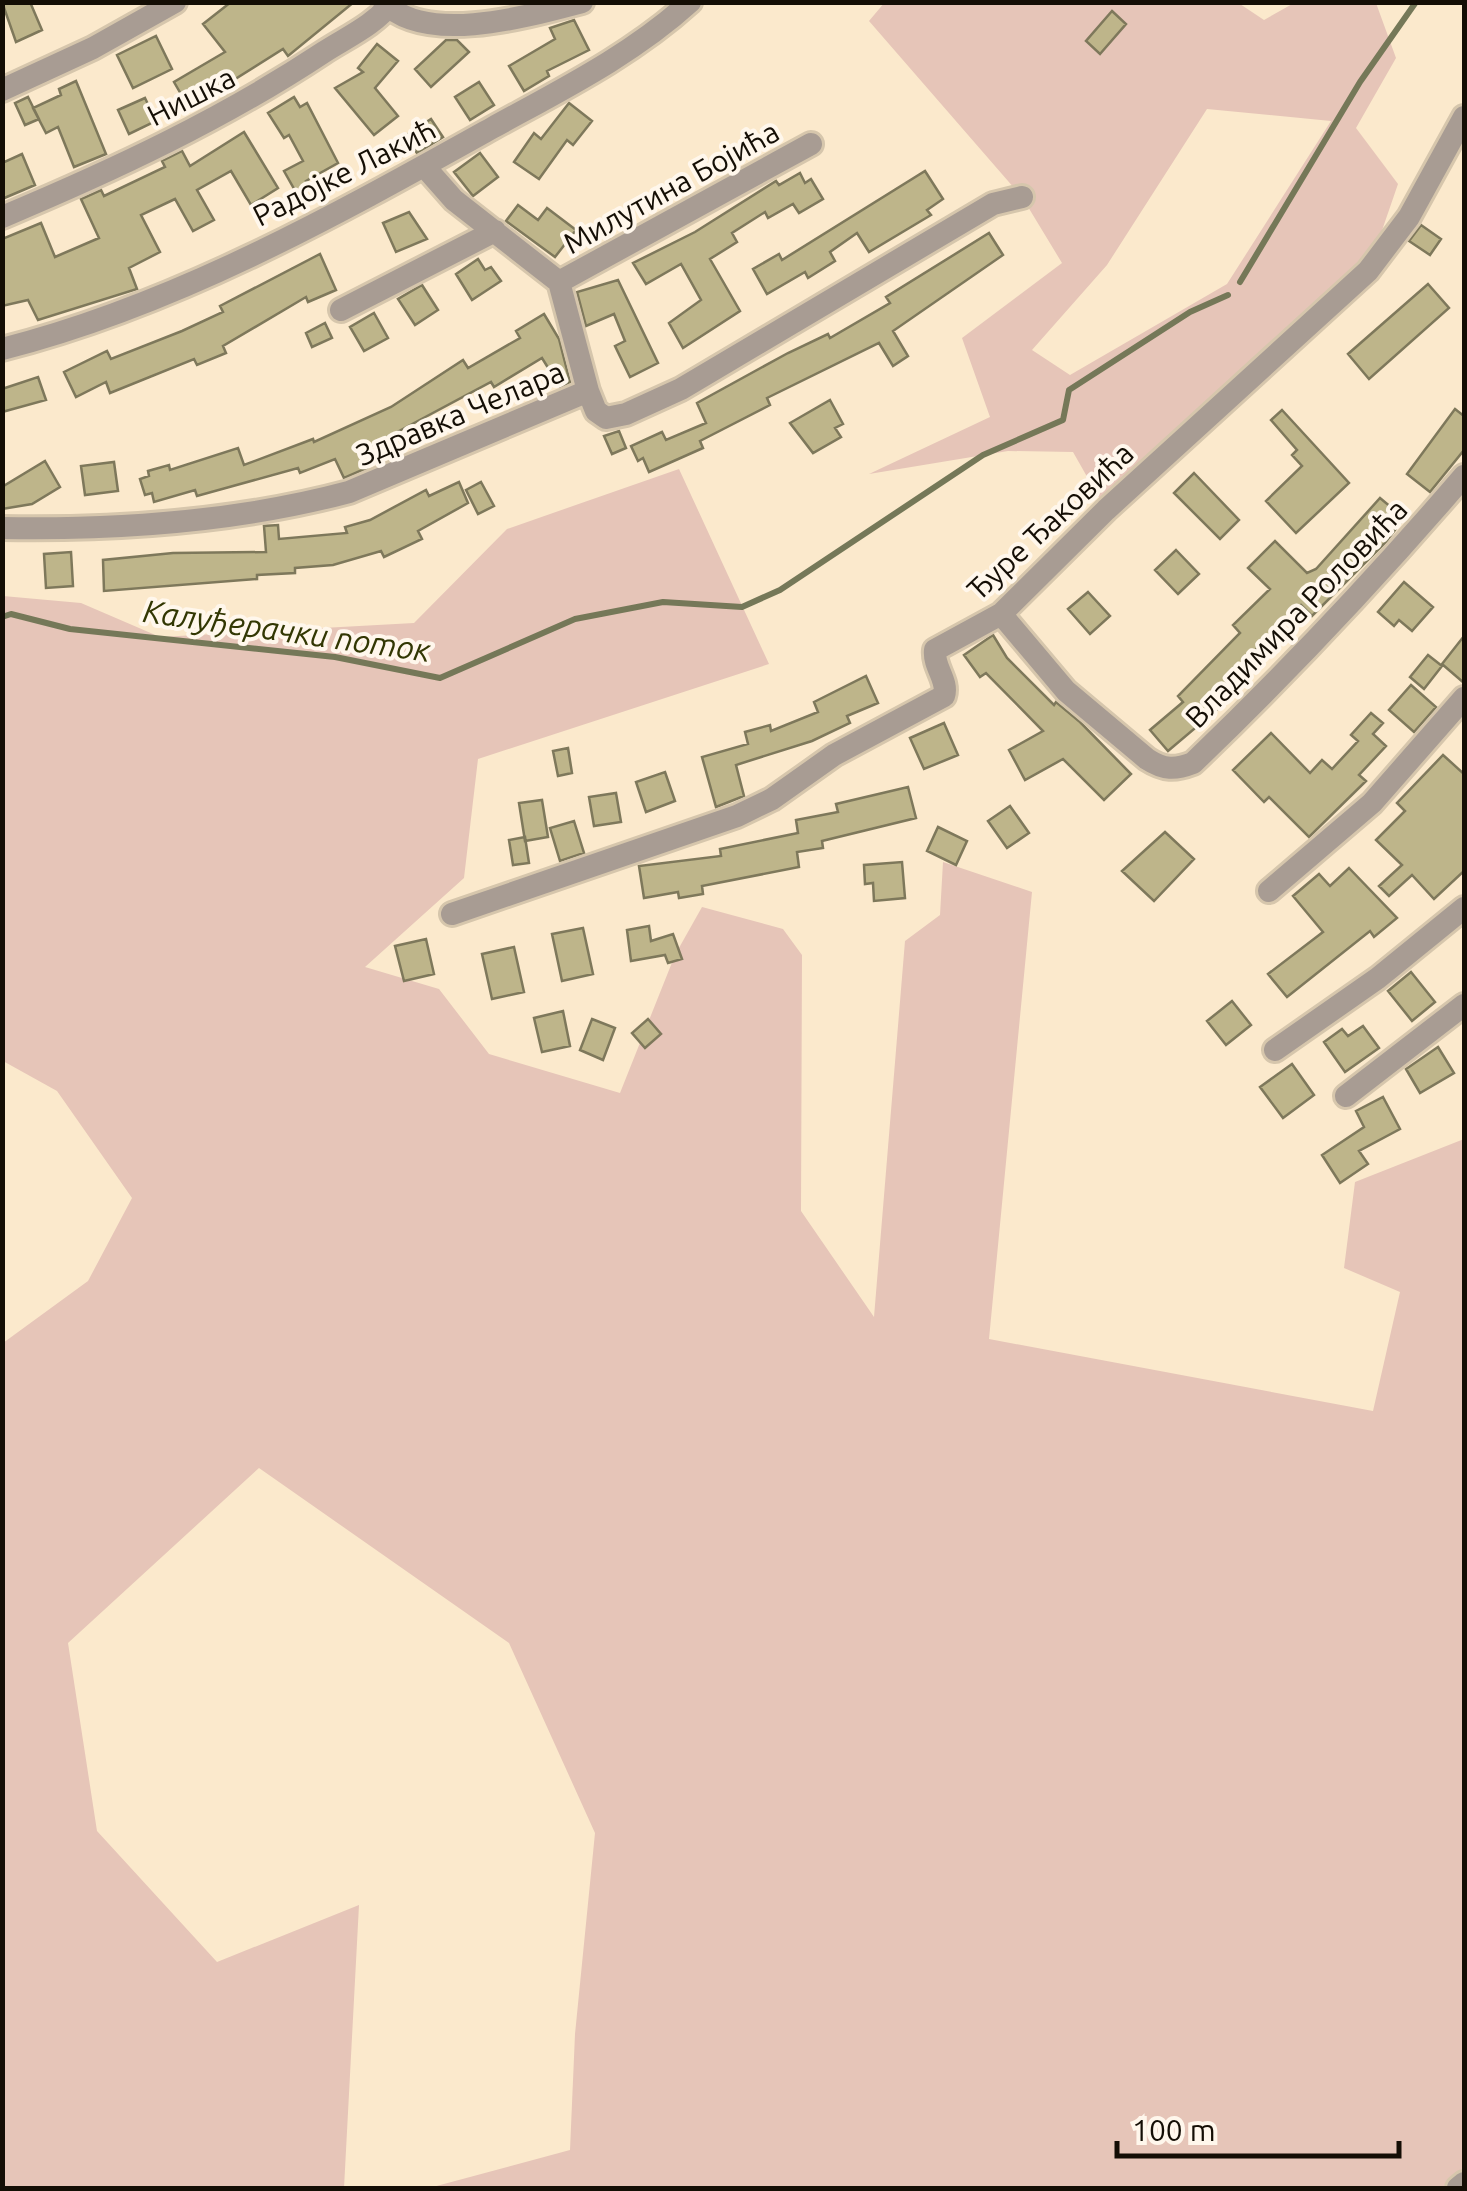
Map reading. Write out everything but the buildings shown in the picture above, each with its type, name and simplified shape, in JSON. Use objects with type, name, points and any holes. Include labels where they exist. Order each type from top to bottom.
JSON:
[{"type":"street","points":[[2,90],[93,48],[175,2]]},
{"type":"street","name":"Радојке Лакић","points":[[2,348],[154,300],[424,166],[589,74],[690,2]]},
{"type":"street","points":[[388,4],[408,22],[436,25],[520,17],[571,4]]},
{"type":"street","name":"Нишка","points":[[2,217],[209,122],[266,90],[388,4]]},
{"type":"street","name":"Ђуре Ђаковића","points":[[452,914],[738,816],[772,799],[834,755],[944,696],[946,685],[936,669],[935,650],[1000,614],[1106,510],[1368,271],[1408,216],[1464,117]]},
{"type":"street","name":"Милутина Бојића","points":[[559,282],[811,144]]},
{"type":"street","points":[[424,166],[454,200],[559,282],[588,392]]},
{"type":"street","name":"Здравка Челара","points":[[2,528],[122,526],[314,501],[418,464],[588,392],[596,411],[606,418],[626,414],[681,389],[993,204],[1022,198]]},
{"type":"street","points":[[341,310],[495,231]]},
{"type":"street","name":"Владимира Роловића","points":[[1000,614],[1066,691],[1158,766],[1170,769],[1193,763],[1366,590],[1464,476]]},
{"type":"street","points":[[1269,891],[1380,795],[1464,698]]},
{"type":"street","points":[[1274,1050],[1378,978],[1464,908]]},
{"type":"street","points":[[1346,1096],[1464,1005]]},
{"type":"street","points":[[1458,2188],[1464,2183]]},
{"type":"shaded area","points":[[885,2],[1237,2],[1264,20],[1294,3],[1376,3],[1396,58],[1356,128],[1398,184],[1368,271],[1106,510],[1073,452],[1008,451],[869,474],[990,417],[962,338],[1062,263],[1022,197],[869,21]],"holes":[[[1207,109],[1331,121],[1227,284],[1070,375],[1032,350],[1107,265]]]},
{"type":"shaded area","points":[[679,469],[769,664],[478,759],[464,878],[365,967],[439,989],[489,1054],[620,1093],[675,955],[702,907],[783,929],[802,955],[801,1211],[874,1317],[905,941],[940,915],[943,862],[1032,892],[989,1339],[1373,1411],[1400,1292],[1344,1268],[1355,1182],[1464,1139],[1464,2168],[1442,2188],[429,2188],[570,2150],[575,2034],[595,1833],[509,1643],[259,1468],[68,1643],[97,1831],[217,1962],[359,1905],[344,2188],[3,2188],[3,1343],[88,1281],[132,1198],[57,1091],[3,1061],[3,596],[81,603],[160,637],[414,623],[507,529]]},
{"type":"waterway","name":"Калуђерачки поток","points":[[1240,282],[1360,82],[1416,2]]},
{"type":"waterway","name":"Калуђерачки поток","points":[[2,617],[11,614],[70,629],[335,657],[440,678],[575,619],[663,602],[742,607],[780,590],[983,455],[1063,420],[1069,390],[1190,312],[1228,295]]}]
